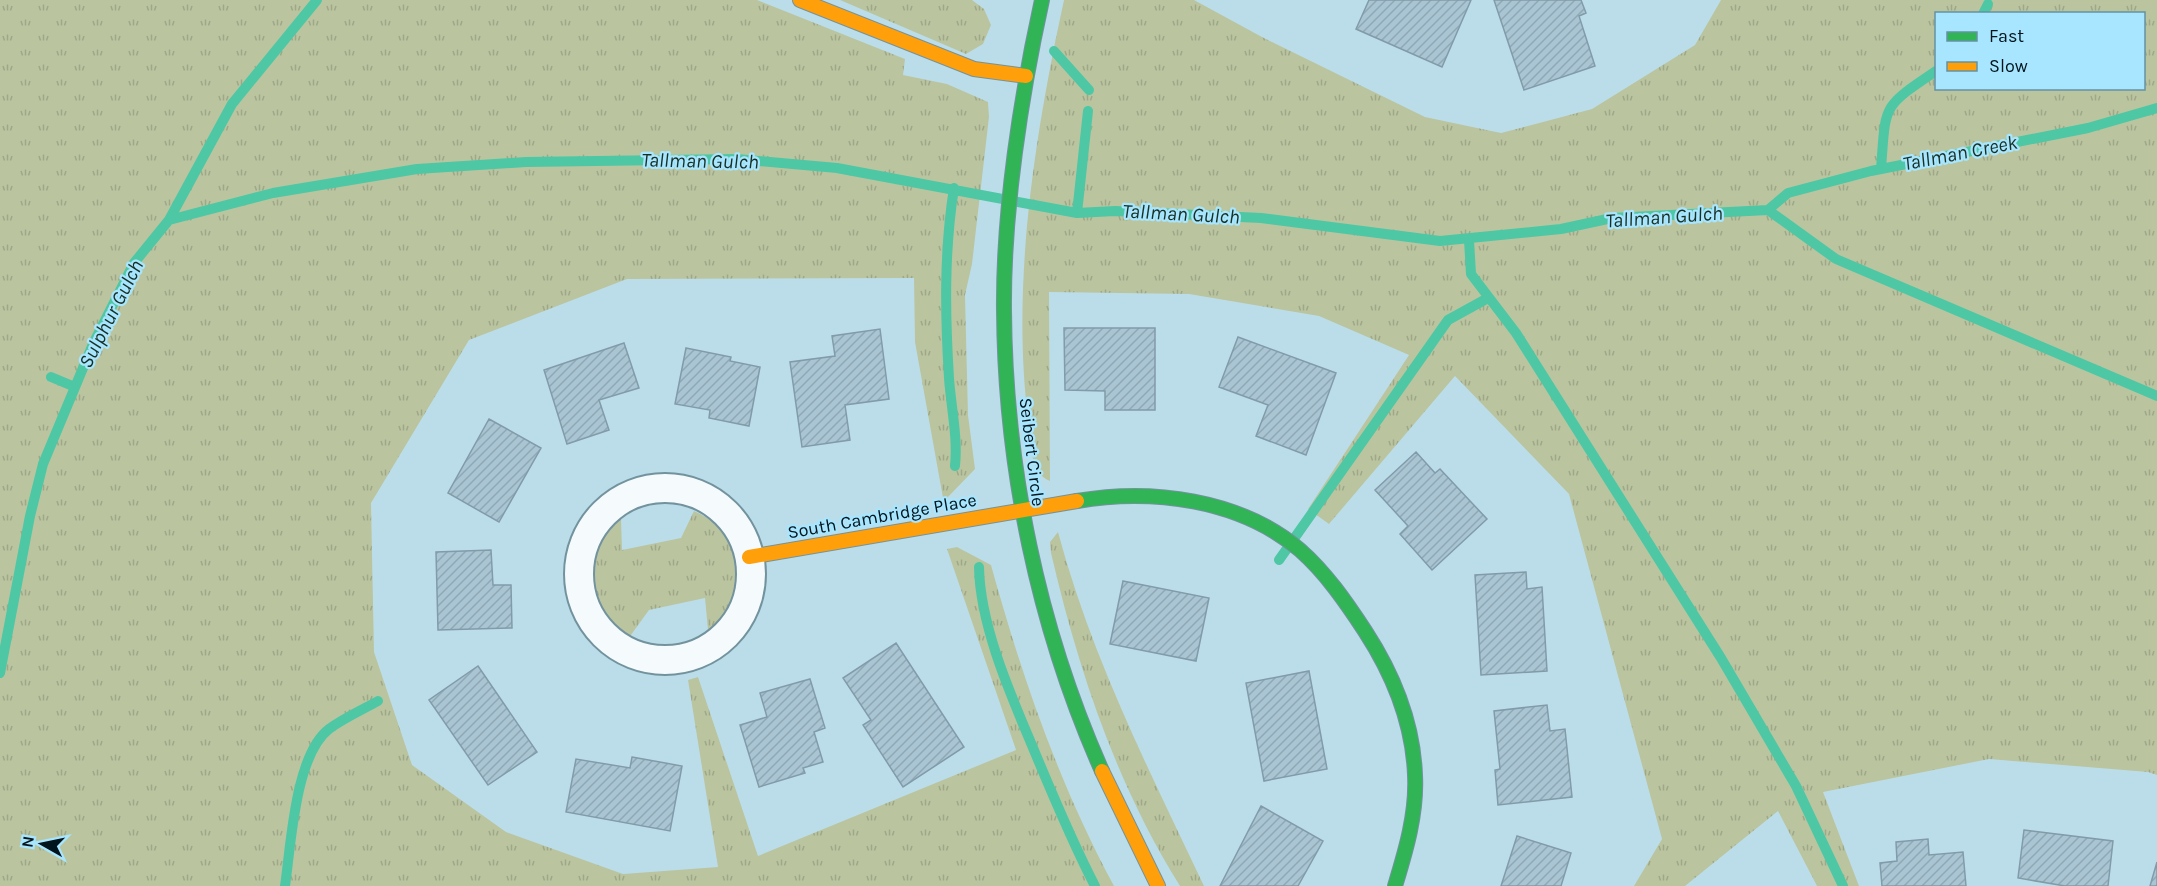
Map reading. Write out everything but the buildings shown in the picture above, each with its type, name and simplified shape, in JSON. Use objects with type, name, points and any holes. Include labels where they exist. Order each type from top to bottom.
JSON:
[{"type":"street","points":[[800,0],[974,69],[1026,76]]},
{"type":"street","name":"Seibert Circle","points":[[1042,0],[1026,76],[1006,250],[1004,309],[1006,393],[1020,511],[1041,601],[1074,705],[1112,797],[1158,886]]},
{"type":"street","points":[[676,488],[691,491],[718,505],[738,528],[749,557],[750,588],[740,618],[719,642],[706,650],[676,660],[645,659],[616,646],[594,624],[581,596],[578,565],[581,550],[595,523],[617,502],[645,489],[676,488]]},
{"type":"street","name":"South Cambridge Place","points":[[749,557],[1105,496],[1162,497],[1242,516],[1277,533],[1303,551],[1338,592],[1369,636],[1389,671],[1407,716],[1414,755],[1415,796],[1407,849],[1395,886]]},
{"type":"green space","points":[[0,0],[757,0],[905,59],[903,75],[947,84],[988,102],[989,117],[972,264],[965,295],[968,415],[975,469],[947,498],[943,498],[915,342],[914,278],[627,279],[469,340],[371,503],[374,652],[412,765],[506,832],[623,874],[718,867],[688,680],[698,677],[758,856],[1016,750],[947,549],[957,547],[991,565],[1029,689],[1059,769],[1094,848],[1114,886],[0,886]]},
{"type":"green space","points":[[840,0],[972,0],[984,9],[991,25],[983,44],[966,54]]},
{"type":"green space","points":[[1064,0],[1194,0],[1262,37],[1425,117],[1501,133],[1592,109],[1695,45],[1721,0],[2157,0],[2157,775],[2148,772],[1989,759],[1823,792],[1859,886],[1817,886],[1778,811],[1685,886],[1634,886],[1662,839],[1569,494],[1455,376],[1329,524],[1308,509],[1409,355],[1319,316],[1189,294],[1049,292],[1050,481],[1038,472],[1031,450],[1022,320],[1028,212],[1044,104]]},
{"type":"green space","points":[[694,511],[712,521],[725,533],[733,546],[738,576],[729,609],[720,626],[708,630],[705,598],[649,610],[628,639],[604,613],[593,584],[596,553],[602,537],[611,521],[621,519],[622,550],[681,538]]},
{"type":"green space","points":[[1058,532],[1071,578],[1104,668],[1142,756],[1204,886],[1180,886],[1157,847],[1118,766],[1087,682],[1062,596],[1050,542]]},
{"type":"waterway","name":"Sulphur Gulch","points":[[0,673],[30,516],[43,464],[93,344],[134,263],[169,220],[232,104],[317,0]]},
{"type":"waterway","points":[[1984,12],[1988,4]]},
{"type":"waterway","points":[[1054,51],[1089,90]]},
{"type":"waterway","points":[[1881,169],[1884,131],[1890,110],[1905,93],[1935,72]]},
{"type":"waterway","name":"Tallman Creek","points":[[1768,210],[1788,193],[1871,171],[2088,128],[2157,108]]},
{"type":"waterway","points":[[1077,213],[1088,111]]},
{"type":"waterway","name":"Tallman Gulch","points":[[169,220],[273,193],[417,169],[526,162],[737,159],[837,168],[1077,213],[1115,211],[1261,218],[1440,241],[1561,229],[1612,218],[1768,210],[1836,259],[2157,396]]},
{"type":"waterway","points":[[954,188],[948,235],[946,306],[949,378],[956,444],[955,466]]},
{"type":"waterway","points":[[1469,240],[1471,274],[1516,333],[1721,658],[1796,786],[1843,886]]},
{"type":"waterway","points":[[1279,560],[1448,320],[1488,298]]},
{"type":"waterway","points":[[51,377],[75,387]]},
{"type":"waterway","points":[[979,567],[984,611],[997,657],[1022,723],[1095,886]]},
{"type":"waterway","points":[[285,886],[296,802],[309,759],[318,742],[329,729],[378,701]]},
{"type":"traffic: fast","points":[[1042,0],[1020,114],[1010,194],[1004,272],[1006,369],[1011,428],[1029,545],[1060,660],[1079,716],[1102,771]]},
{"type":"traffic: fast","points":[[1077,501],[1105,497],[1164,497],[1223,509],[1250,519],[1276,533],[1300,550],[1327,578],[1375,647],[1393,682],[1406,718],[1413,756],[1415,789],[1407,845],[1395,886]]},
{"type":"traffic: slow","points":[[800,0],[974,69],[1026,76]]},
{"type":"traffic: slow","points":[[749,557],[1077,501]]},
{"type":"traffic: slow","points":[[1102,771],[1158,886]]}]
